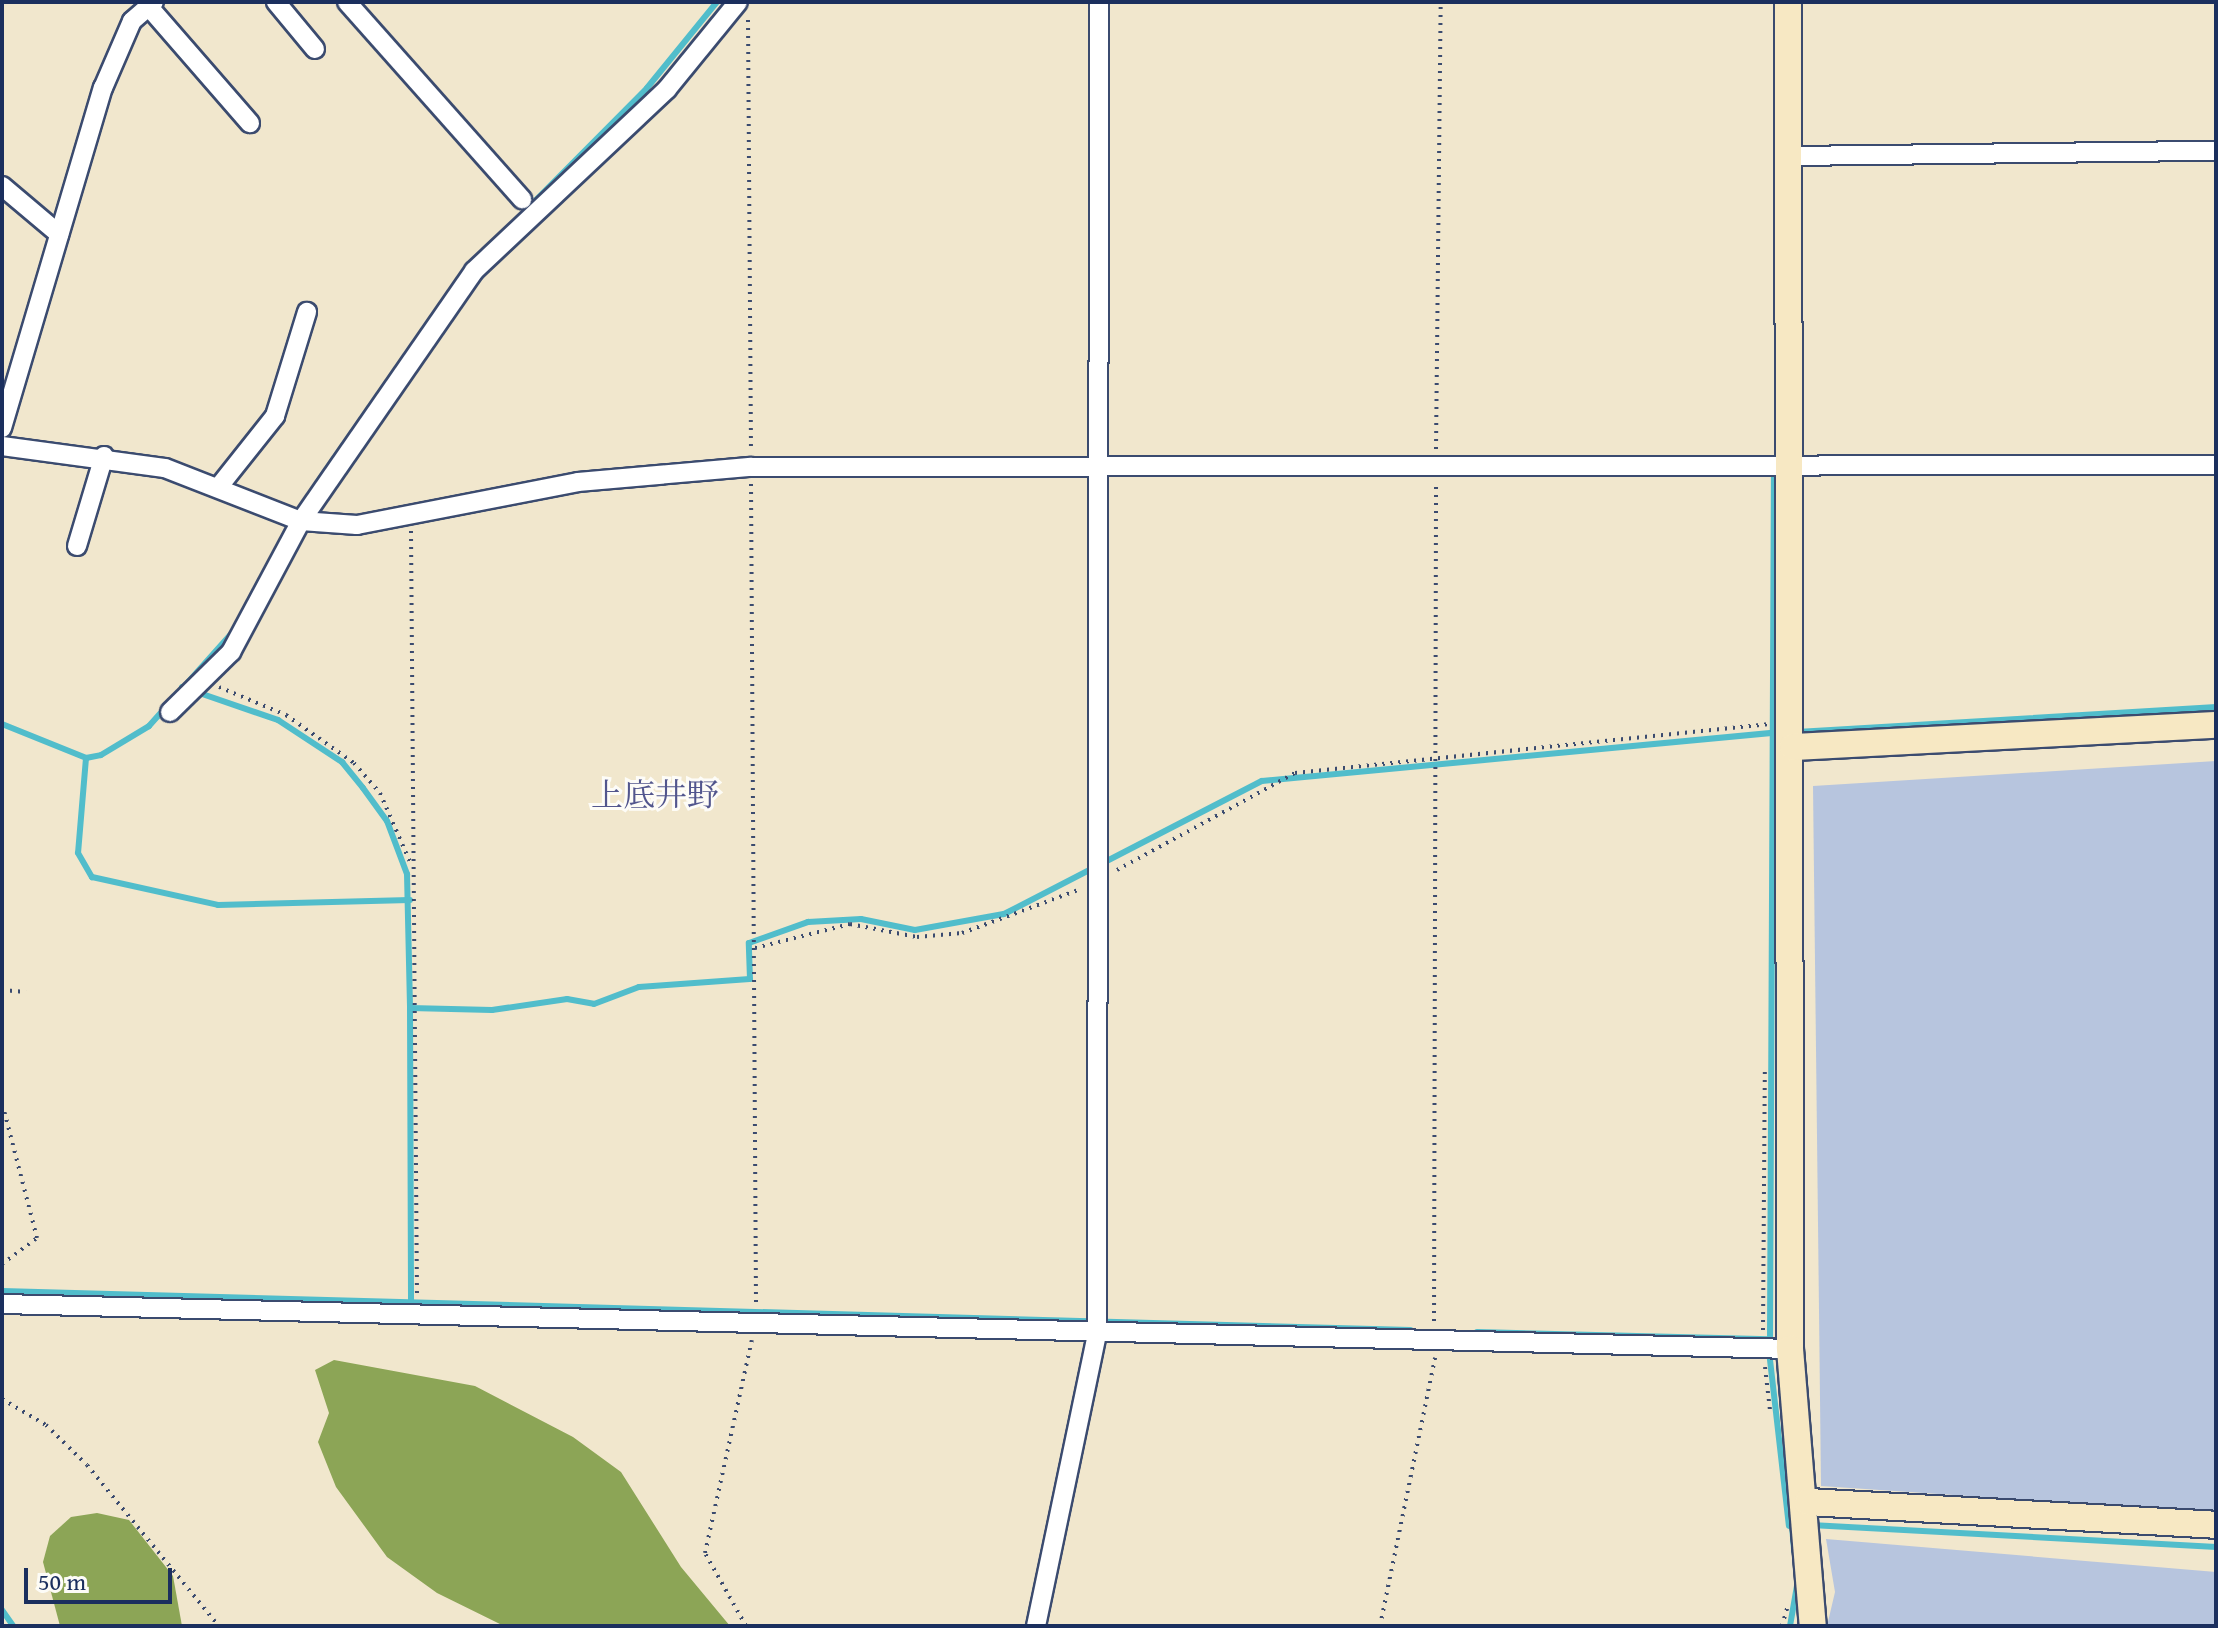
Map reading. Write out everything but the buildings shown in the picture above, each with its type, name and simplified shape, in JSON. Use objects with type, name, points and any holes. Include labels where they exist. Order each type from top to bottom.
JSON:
[{"type":"street","points":[[276,2],[315,49]]},
{"type":"street","points":[[347,2],[522,199]]},
{"type":"street","points":[[170,712],[202,681],[252,620],[301,521],[474,271],[667,89],[738,2]]},
{"type":"street","points":[[1036,1626],[1097,1333],[1099,2]]},
{"type":"street","points":[[1788,2],[1793,747],[1790,1349],[1808,1502],[1813,1626]]},
{"type":"street","points":[[2,428],[103,88],[132,21],[152,4],[250,123]]},
{"type":"street","points":[[1790,156],[2216,151]]},
{"type":"street","points":[[2,186],[59,234]]},
{"type":"street","points":[[221,484],[275,416],[307,312]]},
{"type":"street","points":[[2,446],[104,456],[221,484],[301,521],[357,525],[411,517],[578,482],[751,467],[1792,462],[2216,465]]},
{"type":"street","points":[[77,546],[104,456]]},
{"type":"street","points":[[1793,747],[2216,725]]},
{"type":"street","points":[[2,1304],[756,1320],[1097,1333],[1790,1349]]},
{"type":"street","points":[[1808,1502],[2216,1525]]},
{"type":"path","points":[[746,1626],[705,1553],[756,1320],[748,2]]},
{"type":"path","points":[[1380,1626],[1434,1340],[1439,754],[1436,466],[1441,2]]},
{"type":"path","points":[[411,517],[411,864],[417,1312]]},
{"type":"path","points":[[202,681],[330,740],[380,793],[411,864]]},
{"type":"path","points":[[755,948],[850,924],[917,937],[962,933],[1011,920],[1099,880],[1295,773],[1439,754],[1767,724]]},
{"type":"path","points":[[2,990],[26,992]]},
{"type":"path","points":[[2,1264],[37,1238],[4,1110]]},
{"type":"path","points":[[2,1399],[46,1425],[87,1465],[219,1626]]},
{"type":"shaded area","points":[[2216,761],[2216,1513],[1821,1486],[1813,786]]},
{"type":"shaded area","points":[[1826,1539],[2216,1572],[2216,1626],[1827,1626],[1835,1592]]},
{"type":"green space","points":[[334,1360],[475,1386],[573,1437],[621,1472],[681,1567],[730,1626],[504,1626],[437,1593],[387,1557],[336,1487],[318,1442],[329,1413],[315,1370]]},
{"type":"green space","points":[[97,1513],[129,1520],[173,1576],[182,1626],[60,1626],[43,1562],[50,1536],[71,1517]]},
{"type":"waterway","points":[[528,208],[647,88],[717,2]]},
{"type":"waterway","points":[[317,483],[461,276]]},
{"type":"waterway","points":[[1770,1339],[1774,472]]},
{"type":"waterway","points":[[2,724],[86,758],[101,755],[149,726],[230,635]]},
{"type":"waterway","points":[[182,687],[278,720],[342,762],[387,821],[407,874],[410,1008],[492,1010],[567,999],[594,1004],[639,987],[750,979],[749,943],[808,922],[861,919],[915,930],[1004,914],[1262,781],[1781,732]]},
{"type":"waterway","points":[[1797,732],[2216,707]]},
{"type":"waterway","points":[[86,758],[78,853],[92,877],[218,905],[410,900]]},
{"type":"waterway","points":[[410,1008],[411,1302]]},
{"type":"waterway","points":[[2,1291],[1410,1330]]},
{"type":"waterway","points":[[1477,1332],[1770,1339]]},
{"type":"waterway","points":[[1769,1351],[1789,1526]]},
{"type":"waterway","points":[[1811,1525],[2216,1547]]},
{"type":"waterway","points":[[1792,1526],[1794,1551]]},
{"type":"waterway","points":[[1790,1626],[1797,1586]]},
{"type":"waterway","points":[[2,1610],[13,1626]]},
{"type":"district","name":"上底井野","points":[[655,795]]}]
